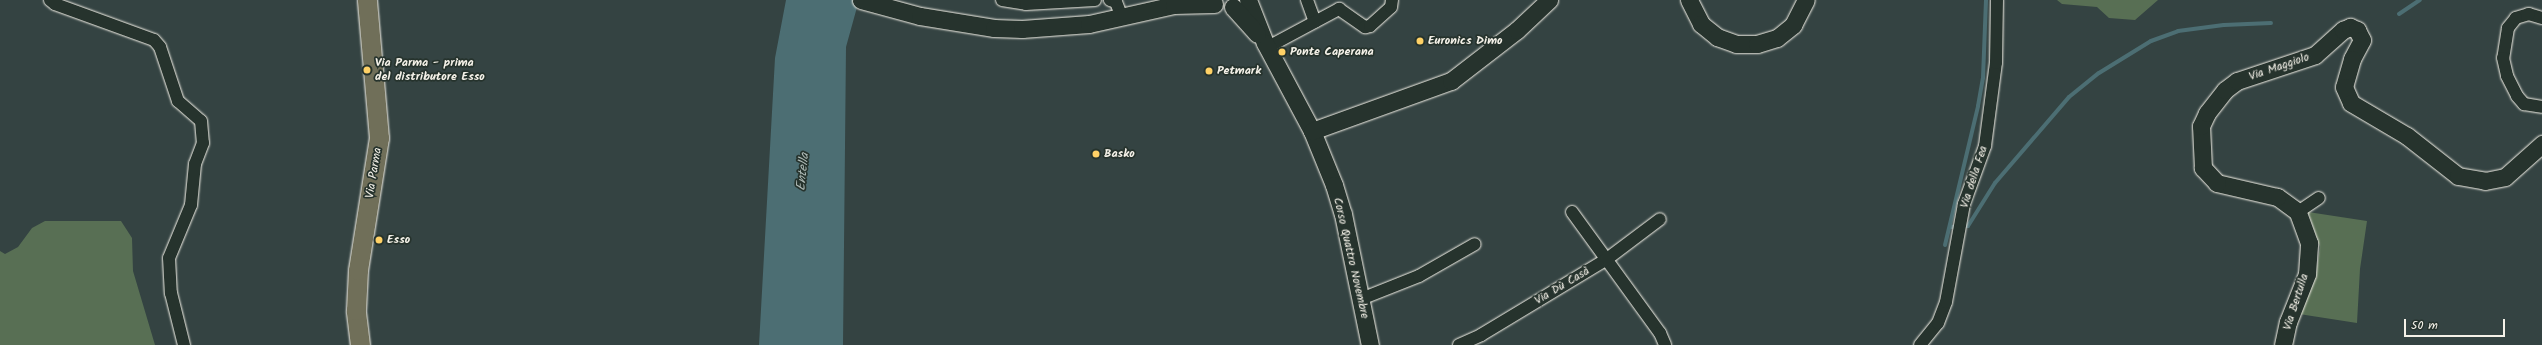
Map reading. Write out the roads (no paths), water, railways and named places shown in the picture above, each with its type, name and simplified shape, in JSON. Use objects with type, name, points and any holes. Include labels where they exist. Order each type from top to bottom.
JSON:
[{"type":"main road","name":"Via Parma","points":[[360,345],[356,310],[358,270],[379,138],[368,0]]},
{"type":"street","points":[[50,0],[55,4],[154,40],[160,47],[178,101],[201,121],[203,143],[195,164],[191,205],[169,258],[171,293],[184,345]]},
{"type":"street","points":[[861,0],[920,16],[994,28],[1022,29],[1058,28],[1122,18],[1178,2],[1212,2],[1223,8],[1241,2]]},
{"type":"street","points":[[1002,0],[1026,4],[1095,0]]},
{"type":"street","points":[[1110,0],[1116,2],[1122,18]]},
{"type":"street","points":[[1307,0],[1315,22]]},
{"type":"street","points":[[1266,45],[1339,9],[1364,26],[1370,26],[1391,7],[1392,0]]},
{"type":"street","points":[[1312,131],[1451,80],[1517,30],[1549,0]]},
{"type":"street","points":[[1689,0],[1701,24],[1717,37],[1736,44],[1757,44],[1777,38],[1793,25],[1806,0]]},
{"type":"street","name":"Via della Fea","points":[[1920,345],[1938,323],[1946,302],[1964,204],[1985,146],[1996,63],[1997,0]]},
{"type":"street","name":"Corso Quattro Novembre","points":[[1241,2],[1312,131],[1343,214],[1370,345]]},
{"type":"street","points":[[2542,18],[2529,14],[2516,18],[2508,28],[2503,58],[2507,76],[2517,96],[2524,104],[2542,107]]},
{"type":"street","name":"Via Maggiolo","points":[[2298,212],[2277,197],[2217,183],[2203,168],[2201,126],[2207,113],[2225,90],[2237,81],[2315,55],[2346,28],[2358,30],[2361,36],[2344,87],[2351,104],[2407,136],[2458,176],[2485,181],[2505,177],[2542,144]]},
{"type":"street","points":[[2298,212],[2319,198]]},
{"type":"street","points":[[1572,212],[1660,333],[1665,345]]},
{"type":"street","name":"Via Bertulla","points":[[2283,345],[2307,274],[2309,243],[2298,212]]},
{"type":"street","name":"Via Dù Casà","points":[[1459,345],[1482,335],[1607,259],[1660,219]]},
{"type":"street","points":[[1361,299],[1419,276],[1476,244]]},
{"type":"water","name":"Entella","points":[[786,0],[859,0],[846,47],[843,345],[759,345],[775,58]]},
{"type":"waterway","points":[[1945,245],[1978,106],[1983,78],[1986,0]]},
{"type":"waterway","points":[[2399,14],[2420,0]]},
{"type":"waterway","points":[[1950,227],[1968,226],[1995,183],[2069,97],[2099,73],[2151,41],[2178,31],[2224,25],[2271,23]]},
{"type":"place","name":"Euronics Dimo","points":[[1420,41]]},
{"type":"place","name":"Ponte Caperana","points":[[1282,52]]},
{"type":"place","name":"Via Parma - prima del distributore Esso","points":[[367,70]]},
{"type":"place","name":"Petmark","points":[[1209,71]]},
{"type":"place","name":"Basko","points":[[1096,154]]},
{"type":"place","name":"Esso","points":[[379,240]]}]
